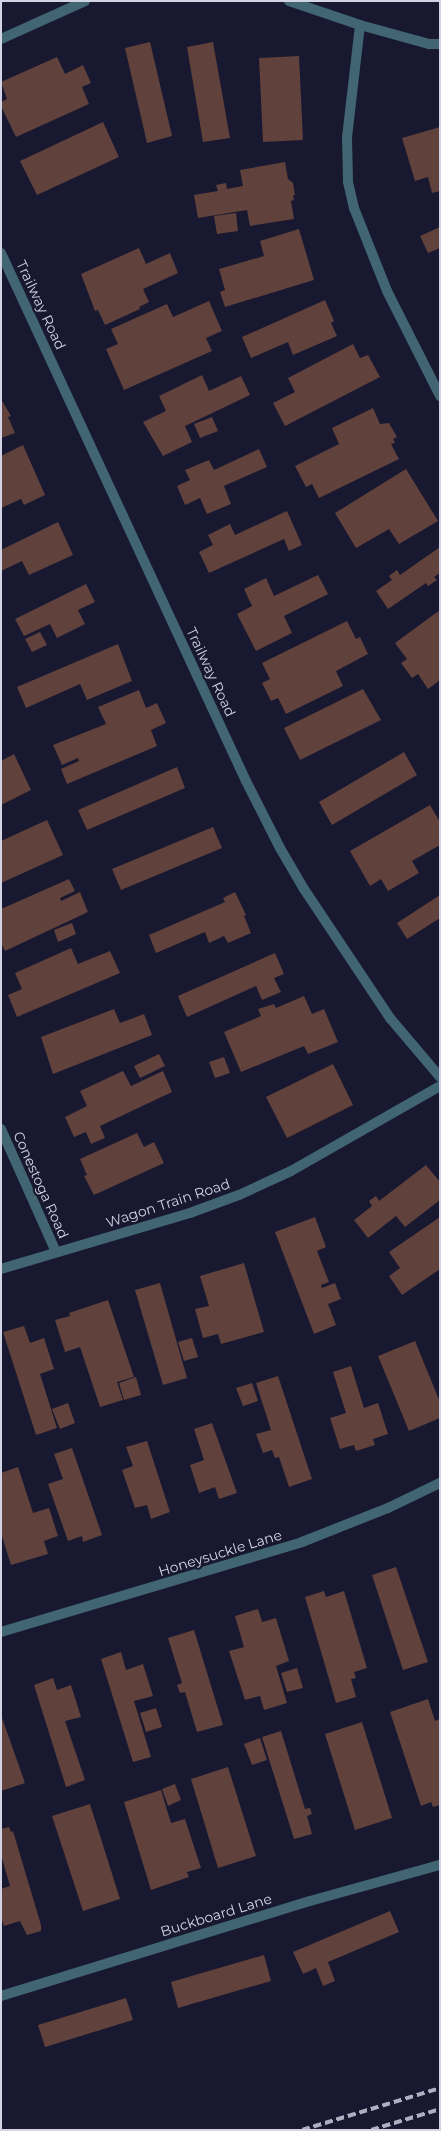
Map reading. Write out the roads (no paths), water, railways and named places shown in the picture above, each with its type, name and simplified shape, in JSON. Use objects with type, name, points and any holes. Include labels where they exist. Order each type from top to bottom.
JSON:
[{"type":"street","points":[[1,39],[85,1]]},
{"type":"street","points":[[289,1],[360,26],[430,44],[440,44]]},
{"type":"street","points":[[360,26],[347,137],[348,182],[354,208],[387,291],[440,396]]},
{"type":"street","name":"Trailway Road","points":[[1,253],[246,781],[280,848],[314,905],[390,1018],[440,1077]]},
{"type":"street","name":"Wagon Train Road","points":[[1,1269],[190,1213],[239,1195],[291,1170],[440,1086]]},
{"type":"street","name":"Conestoga Road","points":[[1,1129],[56,1252]]},
{"type":"street","name":"Honeysuckle Lane","points":[[1,1632],[302,1542],[388,1508],[440,1482]]},
{"type":"street","name":"Buckboard Lane","points":[[1,1996],[310,1901],[440,1865]]},
{"type":"railway","points":[[302,2130],[440,2088]]},
{"type":"railway","points":[[371,2130],[440,2109]]}]
